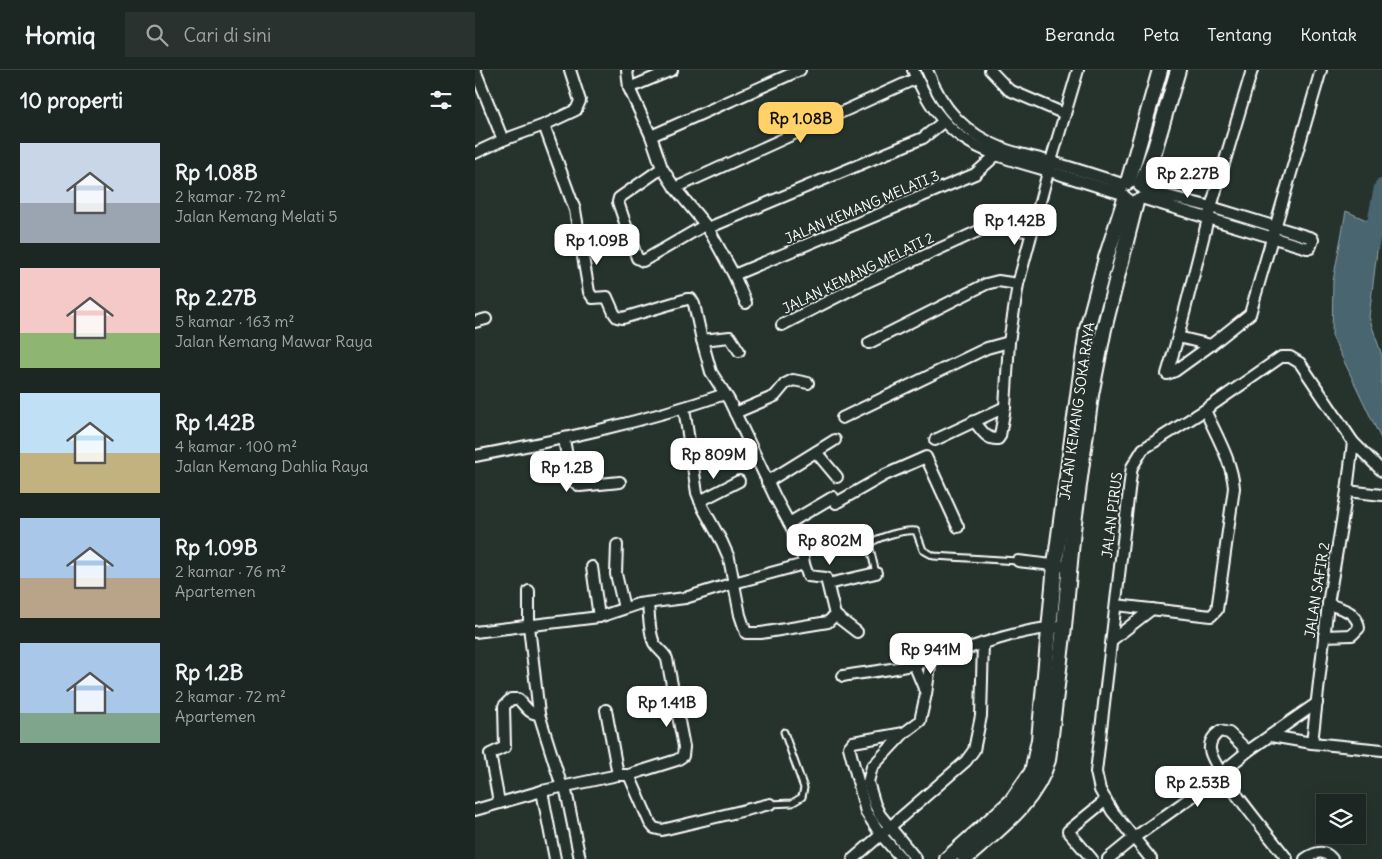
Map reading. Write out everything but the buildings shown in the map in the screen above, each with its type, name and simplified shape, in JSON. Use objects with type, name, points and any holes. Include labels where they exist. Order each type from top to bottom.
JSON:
[{"type":"street","points":[[475,70],[503,140]]},
{"type":"street","points":[[475,153],[503,140],[544,125],[578,108],[580,101],[570,70]]},
{"type":"street","points":[[627,70],[629,88],[651,136],[662,168],[675,188],[706,226],[734,275],[746,303]]},
{"type":"street","points":[[629,88],[671,70]]},
{"type":"street","points":[[651,136],[800,70]]},
{"type":"street","points":[[927,70],[950,113],[965,128],[1005,149],[1050,166],[1272,238],[1307,248],[1309,248],[1312,238],[1211,207],[1133,192]]},
{"type":"street","points":[[990,70],[1009,90],[1065,114]]},
{"type":"street","points":[[975,421],[987,437],[998,439],[1002,432],[1009,342],[1018,284],[1078,70]]},
{"type":"street","name":"JALAN KEMANG SOKA RAYA","points":[[989,829],[1028,800],[1044,775],[1048,760],[1064,627],[1069,567],[1091,395],[1160,70]]},
{"type":"street","name":"JALAN KEMANG SOKA RAYA","points":[[989,829],[1032,772],[1039,740],[1055,565],[1087,329],[1106,258],[1133,192],[1155,148],[1178,70]]},
{"type":"street","points":[[1253,70],[1211,207],[1167,374],[1175,371],[1248,318],[1321,70]]},
{"type":"street","points":[[675,188],[915,74],[943,122],[971,145],[995,156],[1050,166]]},
{"type":"street","points":[[662,168],[619,198],[637,258],[643,261],[706,226],[923,138],[943,122]]},
{"type":"street","points":[[544,125],[575,210],[591,296],[607,297],[617,317],[623,318],[687,299],[691,300],[695,308],[711,372],[735,413],[767,482],[801,545],[804,564],[809,576],[812,578],[826,578],[835,615],[857,632]]},
{"type":"street","name":"JALAN KEMANG MELATI 3","points":[[734,275],[975,174],[995,156]]},
{"type":"street","name":"JALAN KEMANG MELATI 2","points":[[782,325],[856,287],[985,228],[995,226],[1032,232]]},
{"type":"street","points":[[869,343],[986,284],[998,281],[1018,284]]},
{"type":"street","points":[[475,322],[486,319]]},
{"type":"street","points":[[702,340],[730,337],[739,351]]},
{"type":"street","points":[[1178,337],[1211,345]]},
{"type":"street","points":[[843,418],[987,348],[1009,342]]},
{"type":"street","name":"JALAN PIRUS","points":[[1151,859],[1106,800],[1100,790],[1096,772],[1132,467],[1143,450],[1281,357],[1290,357],[1299,363],[1353,442],[1382,471]]},
{"type":"street","points":[[735,413],[775,396],[785,384],[793,380],[808,384]]},
{"type":"street","points":[[475,456],[565,439],[684,408],[725,394]]},
{"type":"street","points":[[684,408],[697,493],[729,558],[745,631],[749,634],[827,622],[835,615]]},
{"type":"street","points":[[935,440],[1005,408]]},
{"type":"street","points":[[1116,604],[1211,616],[1217,610],[1234,488],[1233,477],[1227,458],[1205,410]]},
{"type":"street","points":[[565,439],[571,480],[580,486],[620,482]]},
{"type":"street","points":[[767,482],[835,440]]},
{"type":"street","name":"JALAN SAFIR 2","points":[[1312,742],[1328,604],[1347,492],[1353,442]]},
{"type":"street","points":[[816,452],[837,477]]},
{"type":"street","points":[[789,523],[833,497],[836,503],[885,475],[926,457],[958,527]]},
{"type":"street","points":[[700,500],[739,481]]},
{"type":"street","points":[[1347,492],[1382,495]]},
{"type":"street","points":[[617,545],[616,574],[624,608]]},
{"type":"street","points":[[1018,561],[1069,567]]},
{"type":"street","points":[[475,632],[599,617],[624,608],[685,598],[804,564]]},
{"type":"street","points":[[592,567],[599,617]]},
{"type":"street","points":[[828,584],[876,573]]},
{"type":"street","points":[[529,591],[529,626],[539,714],[564,786],[580,859]]},
{"type":"street","points":[[475,810],[542,790],[624,775],[677,760],[683,756],[684,747],[667,659],[652,639],[648,603]]},
{"type":"street","points":[[1324,636],[1352,635],[1359,628],[1356,617],[1351,613],[1328,604]]},
{"type":"street","points":[[1112,640],[1152,609]]},
{"type":"street","points":[[843,676],[931,660],[983,643],[1041,628],[1064,627]]},
{"type":"street","points":[[853,859],[966,761],[974,750],[981,716],[983,643]]},
{"type":"street","points":[[916,859],[889,827],[875,805],[867,782],[872,767],[904,733],[920,721],[931,660]]},
{"type":"street","points":[[914,664],[926,694]]},
{"type":"street","points":[[499,802],[490,754],[505,747],[504,706],[511,699],[518,700],[529,712],[539,714]]},
{"type":"street","points":[[1108,859],[1135,837],[1190,798],[1248,751],[1317,703]]},
{"type":"street","points":[[606,710],[624,775],[650,823],[655,828],[662,830],[770,804]]},
{"type":"street","points":[[1248,751],[1229,733],[1220,731],[1214,735],[1210,743],[1210,752],[1221,773],[1287,859]]},
{"type":"street","points":[[902,859],[866,812],[849,749],[851,744],[904,733]]},
{"type":"street","points":[[1271,736],[1382,750]]},
{"type":"street","points":[[856,777],[869,775]]},
{"type":"street","points":[[542,790],[555,859]]},
{"type":"street","points":[[1092,859],[1068,831],[1106,800]]},
{"type":"street","points":[[947,859],[989,829]]},
{"type":"street","points":[[965,859],[989,829]]},
{"type":"street","points":[[1305,859],[1318,852],[1325,852],[1332,859]]},
{"type":"lane","points":[[876,573],[869,544],[894,534],[911,530],[917,531],[923,550],[933,556],[1018,561]]},
{"type":"lane","points":[[770,804],[792,803],[802,797],[803,788],[784,732]]},
{"type":"water","points":[[1346,211],[1380,226],[1369,317],[1382,356],[1382,441],[1332,336],[1333,281]]},
{"type":"waterway","points":[[1371,244],[1382,187]]}]
